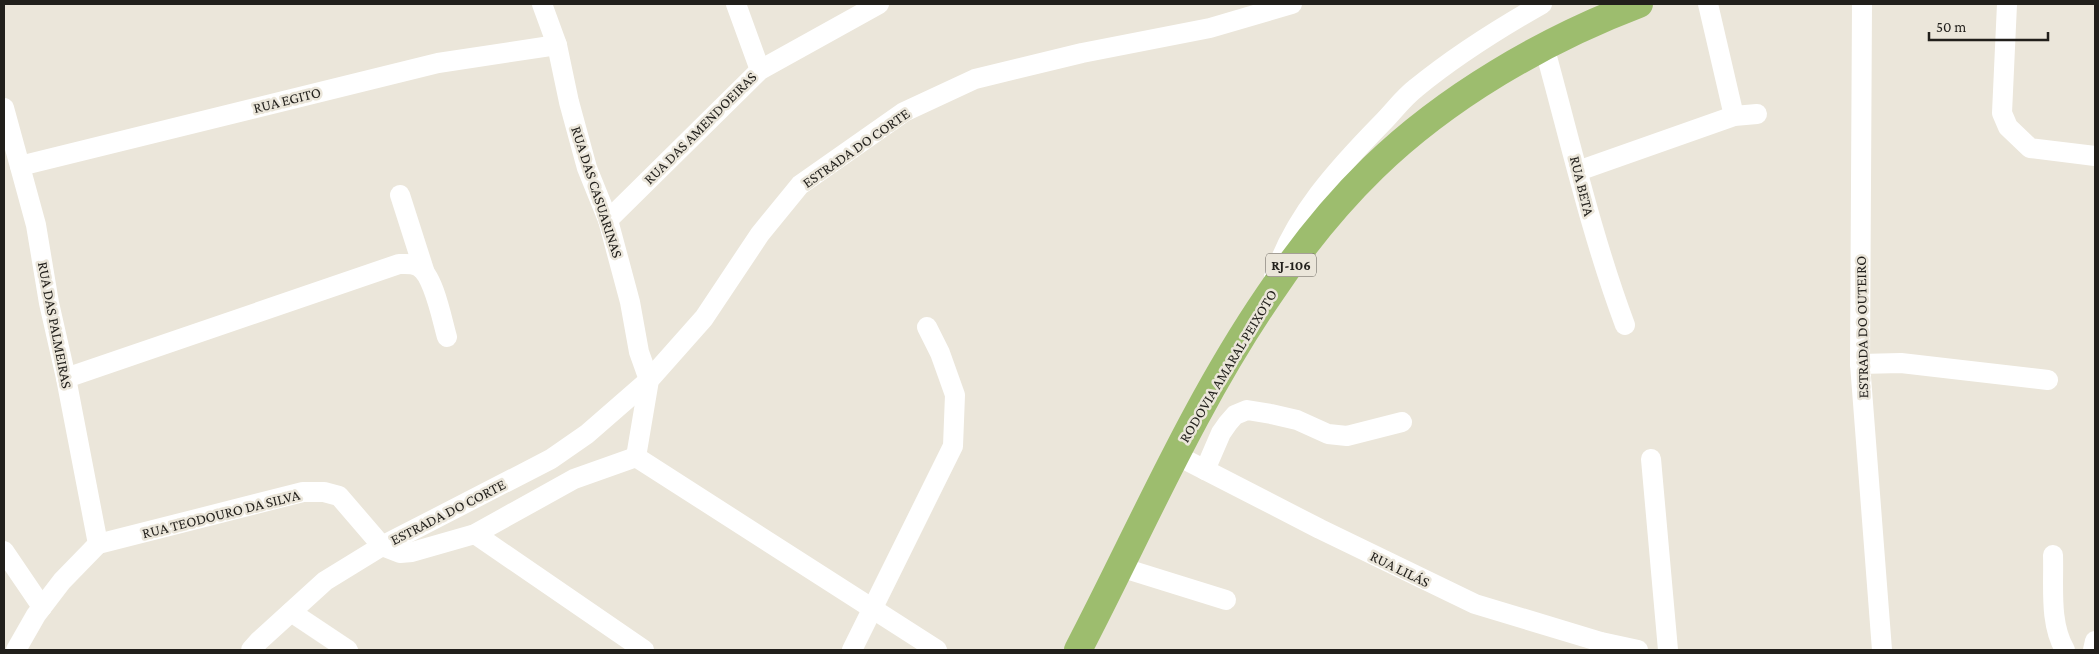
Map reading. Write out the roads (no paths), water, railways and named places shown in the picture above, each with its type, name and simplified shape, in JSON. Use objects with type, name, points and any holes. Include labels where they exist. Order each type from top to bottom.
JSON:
[{"type":"highway","name":"RODOVIA AMARAL PEIXOTO","points":[[1078,650],[1176,455],[1223,370],[1268,295],[1308,242],[1373,168],[1459,98],[1505,68],[1544,46],[1605,17],[1639,4]]},
{"type":"street","name":"RUA DAS CASUARINAS","points":[[542,4],[557,45],[569,102],[587,168],[608,220],[630,302],[639,352],[649,380]]},
{"type":"street","points":[[736,4],[760,70]]},
{"type":"street","name":"RUA DAS AMENDOEIRAS","points":[[608,220],[760,70],[880,4]]},
{"type":"street","name":"ESTRADA DO CORTE","points":[[251,650],[325,581],[382,546],[551,458],[587,434],[649,380],[704,318],[760,234],[800,185],[904,112],[975,79],[1082,53],[1210,28],[1292,4]]},
{"type":"street","points":[[1268,295],[1282,252],[1306,211],[1355,150],[1414,89],[1501,27],[1542,4]]},
{"type":"street","points":[[1708,4],[1734,116]]},
{"type":"street","name":"ESTRADA DO OUTEIRO","points":[[1862,4],[1860,364],[1882,650]]},
{"type":"street","points":[[2007,4],[2002,113],[2008,127],[2030,148],[2095,156]]},
{"type":"street","name":"RUA EGITO","points":[[20,166],[438,63],[557,45]]},
{"type":"street","name":"RUA BETA","points":[[1544,46],[1595,238],[1625,325]]},
{"type":"street","name":"RUA DAS PALMEIRAS","points":[[4,111],[36,225],[49,303],[66,378],[98,544]]},
{"type":"street","points":[[1578,171],[1734,116],[1758,114]]},
{"type":"street","points":[[400,195],[424,270],[430,279],[447,337]]},
{"type":"street","points":[[66,378],[399,264],[412,264],[424,270]]},
{"type":"street","points":[[852,650],[954,446],[956,395],[940,353],[927,327]]},
{"type":"street","points":[[1860,364],[1901,363],[2048,380]]},
{"type":"street","points":[[636,457],[649,380]]},
{"type":"street","points":[[1205,470],[1221,433],[1235,415],[1247,410],[1297,420],[1328,434],[1347,436],[1402,422]]},
{"type":"street","name":"RUA LILÁS","points":[[1176,455],[1320,530],[1475,604],[1601,642],[1638,650]]},
{"type":"street","points":[[636,457],[937,650]]},
{"type":"street","points":[[382,546],[400,553],[412,552],[475,534],[574,479],[636,457]]},
{"type":"street","points":[[1651,459],[1668,650]]},
{"type":"street","name":"RUA TEODOURO DA SILVA","points":[[98,544],[303,492],[324,492],[339,496],[382,546]]},
{"type":"street","points":[[475,534],[644,650]]},
{"type":"street","points":[[16,650],[42,607],[62,580],[98,544]]},
{"type":"street","points":[[4,551],[42,607]]},
{"type":"street","points":[[2054,555],[2054,609],[2058,634],[2065,650]]},
{"type":"street","points":[[1120,567],[1226,600]]},
{"type":"street","points":[[291,612],[348,650]]},
{"type":"street","points":[[2093,650],[2095,641]]}]
